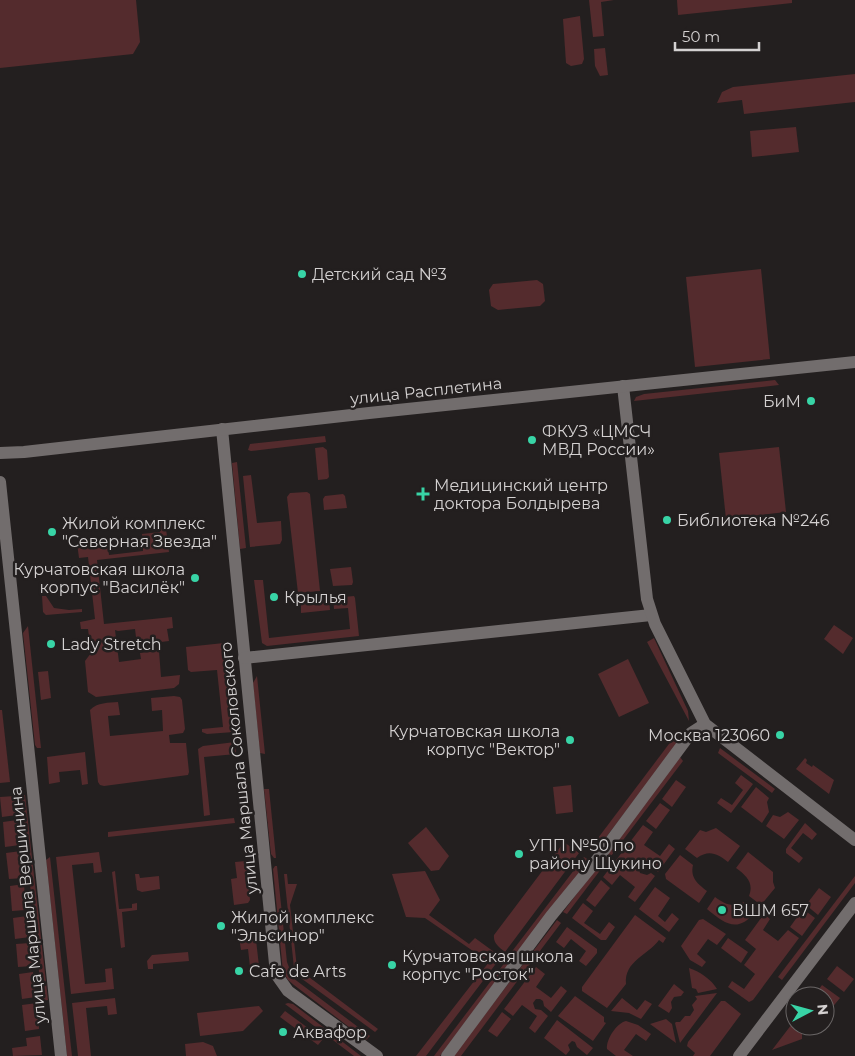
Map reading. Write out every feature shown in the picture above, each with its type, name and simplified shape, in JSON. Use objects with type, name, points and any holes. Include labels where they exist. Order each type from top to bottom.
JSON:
[{"type":"street","name":"улица Расплетина","points":[[0,453],[24,452],[222,429],[855,362]]},
{"type":"street","points":[[623,386],[647,600],[651,615],[705,724],[855,840]]},
{"type":"street","name":"улица Маршала Соколовского","points":[[222,429],[276,974],[288,991],[377,1056]]},
{"type":"street","name":"улица Маршала Вершинина","points":[[0,482],[61,1056]]},
{"type":"street","points":[[244,658],[651,615]]},
{"type":"street","points":[[447,1056],[691,733],[705,724]]},
{"type":"street","points":[[739,1056],[855,903]]},
{"type":"shaded area","points":[[0,0],[136,0],[140,42],[133,54],[0,68]]},
{"type":"shaded area","points":[[589,0],[614,0],[601,2],[604,36],[593,37]]},
{"type":"shaded area","points":[[677,0],[792,0],[792,3],[678,15]]},
{"type":"shaded area","points":[[580,16],[584,59],[582,64],[571,66],[566,63],[563,19]]},
{"type":"shaded area","points":[[605,48],[608,75],[600,76],[595,66],[594,49]]},
{"type":"shaded area","points":[[855,74],[855,102],[744,114],[742,100],[717,103],[722,92],[733,87]]},
{"type":"shaded area","points":[[796,127],[799,152],[752,157],[750,131]]},
{"type":"shaded area","points":[[761,269],[770,359],[695,367],[686,277]]},
{"type":"shaded area","points":[[537,280],[543,284],[545,301],[540,306],[498,310],[491,306],[489,290],[493,284]]},
{"type":"shaded area","points":[[775,380],[779,385],[634,401],[636,397],[644,394]]},
{"type":"shaded area","points":[[325,436],[326,442],[248,450],[250,444]]},
{"type":"shaded area","points":[[323,447],[327,450],[329,477],[318,480],[315,448]]},
{"type":"shaded area","points":[[779,447],[786,512],[726,519],[719,453]]},
{"type":"shaded area","points":[[237,462],[246,548],[240,549],[232,463]]},
{"type":"shaded area","points":[[251,475],[257,523],[281,521],[282,540],[280,544],[250,547],[243,476]]},
{"type":"shaded area","points":[[307,492],[310,494],[320,591],[298,593],[287,497],[290,493]]},
{"type":"shaded area","points":[[343,494],[347,508],[324,510],[323,499],[325,496]]},
{"type":"shaded area","points":[[165,521],[169,552],[97,560],[104,624],[172,617],[173,628],[167,629],[169,641],[137,645],[135,629],[115,630],[119,662],[141,659],[140,653],[159,651],[161,677],[180,675],[179,684],[174,688],[96,697],[88,692],[85,661],[91,653],[88,629],[81,629],[80,622],[95,619],[88,557],[79,558],[77,543],[107,540],[109,555],[143,551],[142,534],[160,532],[159,522]]},
{"type":"shaded area","points":[[351,567],[352,585],[333,586],[330,569]]},
{"type":"shaded area","points":[[254,580],[263,580],[269,638],[350,629],[348,608],[334,609],[333,598],[354,596],[359,636],[267,646],[262,643]]},
{"type":"shaded area","points":[[42,596],[46,596],[54,608],[82,609],[82,612],[46,615],[43,612]]},
{"type":"shaded area","points":[[329,598],[330,610],[301,613],[301,603]]},
{"type":"shaded area","points":[[834,625],[853,638],[843,654],[824,639]]},
{"type":"shaded area","points":[[28,626],[41,748],[37,748],[35,745],[23,633]]},
{"type":"shaded area","points":[[654,638],[688,711],[689,721],[647,642]]},
{"type":"shaded area","points":[[224,643],[234,732],[207,734],[202,732],[202,729],[223,727],[217,670],[191,672],[188,670],[186,647]]},
{"type":"shaded area","points":[[628,659],[649,703],[619,717],[598,674]]},
{"type":"shaded area","points":[[48,671],[51,698],[41,700],[38,672]]},
{"type":"shaded area","points":[[257,676],[265,754],[260,753],[253,683]]},
{"type":"shaded area","points":[[180,697],[182,700],[185,729],[183,733],[169,735],[170,743],[186,743],[188,775],[100,785],[98,782],[90,710],[100,704],[118,702],[120,715],[108,716],[110,736],[163,731],[162,710],[152,711],[151,698]]},
{"type":"shaded area","points":[[0,710],[2,710],[10,782],[0,783]]},
{"type":"shaded area","points":[[675,736],[681,739],[594,853],[589,850]]},
{"type":"shaded area","points":[[235,742],[236,754],[204,757],[210,815],[204,816],[198,749],[203,746]]},
{"type":"shaded area","points":[[720,748],[775,789],[772,793],[718,753]]},
{"type":"shaded area","points":[[85,752],[88,784],[82,785],[80,770],[59,772],[60,782],[49,784],[47,757]]},
{"type":"shaded area","points":[[680,757],[683,761],[567,914],[563,912]]},
{"type":"shaded area","points":[[805,758],[807,760],[806,763],[812,767],[813,765],[834,780],[829,794],[796,769]]},
{"type":"shaded area","points":[[741,775],[753,784],[731,813],[717,803],[721,798],[732,805],[743,790],[735,783]]},
{"type":"shaded area","points":[[676,780],[686,787],[672,807],[662,799]]},
{"type":"shaded area","points":[[571,785],[573,812],[556,814],[553,787]]},
{"type":"shaded area","points":[[756,787],[769,798],[767,802],[769,812],[762,823],[741,807]]},
{"type":"shaded area","points":[[264,789],[269,789],[276,858],[271,854]]},
{"type":"shaded area","points":[[25,795],[48,1000],[42,1001],[21,796]]},
{"type":"shaded area","points":[[15,796],[17,815],[2,817],[0,797]]},
{"type":"shaded area","points":[[660,803],[670,810],[656,829],[646,821]]},
{"type":"shaded area","points":[[788,812],[799,820],[784,839],[766,826],[773,815],[780,817]]},
{"type":"shaded area","points":[[234,818],[235,823],[108,837],[108,832]]},
{"type":"shaded area","points":[[17,820],[20,845],[5,847],[3,822]]},
{"type":"shaded area","points":[[805,823],[817,834],[812,840],[803,833],[791,848],[803,858],[799,863],[786,853],[786,849]]},
{"type":"shaded area","points":[[643,825],[653,832],[644,845],[660,856],[669,844],[675,849],[658,872],[648,861],[640,864],[640,873],[647,875],[651,873],[655,876],[635,902],[628,897],[635,887],[620,875],[612,885],[603,877]]},
{"type":"shaded area","points":[[426,827],[449,856],[439,870],[431,871],[408,843]]},
{"type":"shaded area","points":[[716,828],[740,846],[728,862],[721,857],[709,853],[697,858],[685,849],[700,830],[706,832]]},
{"type":"shaded area","points":[[564,842],[579,853],[505,952],[495,943],[494,935]]},
{"type":"shaded area","points":[[21,851],[24,878],[9,879],[6,853]]},
{"type":"shaded area","points":[[99,852],[102,872],[94,873],[93,863],[72,865],[85,984],[106,982],[105,969],[112,968],[114,989],[71,994],[56,857]]},
{"type":"shaded area","points":[[748,852],[773,872],[775,888],[761,905],[749,896],[751,887],[749,880],[736,868]]},
{"type":"shaded area","points":[[680,855],[693,865],[694,877],[707,891],[699,903],[666,879],[665,874]]},
{"type":"shaded area","points":[[50,857],[72,1056],[67,1056],[46,860]]},
{"type":"shaded area","points":[[584,857],[589,860],[515,958],[510,954]]},
{"type":"shaded area","points":[[246,861],[250,900],[248,903],[234,905],[231,879],[237,878],[235,862]]},
{"type":"shaded area","points":[[277,866],[287,962],[293,978],[370,1036],[366,1040],[294,985],[283,972],[273,869]]},
{"type":"shaded area","points":[[115,871],[119,909],[132,908],[132,904],[137,903],[137,910],[122,912],[125,947],[121,948],[112,872]]},
{"type":"shaded area","points":[[425,871],[440,900],[429,915],[469,944],[475,938],[501,957],[426,1056],[416,1056],[489,962],[425,918],[406,917],[392,874]]},
{"type":"shaded area","points":[[135,874],[139,874],[140,878],[159,876],[160,889],[142,892],[137,890]]},
{"type":"shaded area","points":[[284,874],[287,874],[288,884],[297,884],[290,905],[297,968],[378,1029],[375,1032],[298,976],[294,968]]},
{"type":"shaded area","points":[[855,876],[855,883],[782,980],[778,977]]},
{"type":"shaded area","points":[[601,880],[610,888],[595,907],[586,900]]},
{"type":"shaded area","points":[[24,884],[26,910],[12,911],[10,886]]},
{"type":"shaded area","points":[[655,887],[670,898],[658,916],[665,922],[672,913],[679,919],[669,932],[639,909]]},
{"type":"shaded area","points":[[819,888],[831,897],[818,915],[806,905]]},
{"type":"shaded area","points":[[715,897],[729,904],[736,905],[744,902],[756,911],[743,922],[732,924],[726,922],[707,909]]},
{"type":"shaded area","points":[[583,903],[593,911],[584,923],[600,934],[609,922],[615,927],[606,940],[601,940],[572,918]]},
{"type":"shaded area","points":[[803,909],[815,918],[802,936],[790,927]]},
{"type":"shaded area","points":[[764,914],[770,919],[763,930],[778,941],[788,930],[799,938],[753,1000],[749,1002],[728,987],[732,981],[744,989],[755,974],[744,965],[756,949],[745,940]]},
{"type":"shaded area","points":[[635,915],[666,938],[663,943],[659,940],[633,964],[626,976],[626,984],[607,1008],[582,991],[582,987]]},
{"type":"shaded area","points":[[27,916],[30,937],[15,939],[13,918]]},
{"type":"shaded area","points":[[703,919],[726,934],[717,945],[708,939],[697,954],[706,962],[702,967],[690,960],[681,946],[699,920]]},
{"type":"shaded area","points":[[557,920],[561,923],[461,1056],[453,1056]]},
{"type":"shaded area","points":[[567,927],[597,949],[597,953],[586,966],[579,961],[586,951],[571,939],[564,948],[556,942]]},
{"type":"shaded area","points":[[251,936],[256,940],[259,966],[250,967],[248,949],[241,950],[239,937]]},
{"type":"shaded area","points":[[728,938],[748,952],[741,963],[721,948]]},
{"type":"shaded area","points":[[30,943],[33,966],[18,967],[16,944]]},
{"type":"shaded area","points":[[188,952],[189,961],[153,964],[153,969],[148,969],[147,961],[152,955]]},
{"type":"shaded area","points":[[506,961],[509,964],[440,1056],[434,1056]]},
{"type":"shaded area","points":[[837,966],[854,979],[844,992],[827,979]]},
{"type":"shaded area","points":[[536,967],[545,974],[536,987],[551,998],[561,986],[567,991],[551,1012],[544,1006],[543,1001],[536,999],[533,1003],[535,1009],[541,1010],[548,1016],[535,1033],[529,1028],[537,1016],[522,1005],[513,1016],[504,1009]]},
{"type":"shaded area","points":[[689,968],[705,976],[717,989],[698,993],[696,989],[692,988]]},
{"type":"shaded area","points":[[33,972],[36,997],[22,999],[19,974]]},
{"type":"shaded area","points":[[674,984],[684,992],[681,996],[674,997],[669,1013],[658,1006]]},
{"type":"shaded area","points":[[717,993],[680,1043],[675,1023],[680,1022],[685,1016],[690,1016],[694,1010],[692,1005],[697,999],[695,996]]},
{"type":"shaded area","points":[[835,994],[840,998],[835,1004]]},
{"type":"shaded area","points":[[575,996],[604,1017],[604,1022],[606,1023],[593,1041],[558,1016]]},
{"type":"shaded area","points":[[115,998],[117,1014],[108,1015],[107,1006],[86,1008],[91,1056],[78,1056],[72,1003]]},
{"type":"shaded area","points":[[622,998],[637,1010],[645,1000],[652,1004],[641,1019],[629,1013],[611,1011]]},
{"type":"shaded area","points":[[721,1001],[725,1001],[741,1014],[710,1056],[693,1056],[695,1053],[687,1046],[688,1042]]},
{"type":"shaded area","points":[[37,1003],[39,1029],[25,1031],[22,1005]]},
{"type":"shaded area","points":[[285,1004],[293,1004],[361,1056],[354,1056]]},
{"type":"shaded area","points":[[259,1006],[263,1011],[243,1031],[200,1036],[197,1013]]},
{"type":"shaded area","points":[[285,1011],[323,1039],[318,1045],[280,1017]]},
{"type":"shaded area","points":[[502,1012],[511,1019],[497,1037],[488,1031]]},
{"type":"shaded area","points":[[666,1019],[672,1024],[676,1043],[650,1024]]},
{"type":"shaded area","points":[[557,1020],[593,1048],[587,1055],[572,1041],[568,1045],[570,1050],[566,1055],[544,1038]]},
{"type":"shaded area","points":[[626,1021],[638,1025],[651,1034],[646,1041],[636,1034],[624,1050],[633,1056],[616,1056],[607,1049],[608,1041],[616,1028]]},
{"type":"shaded area","points":[[785,1033],[785,1036],[802,1036],[802,1039],[772,1050]]},
{"type":"shaded area","points":[[40,1036],[42,1055],[13,1056],[12,1048],[27,1046],[26,1038]]},
{"type":"shaded area","points":[[203,1042],[213,1046],[217,1056],[186,1056],[185,1044]]},
{"type":"place","name":"Детский сад №3","points":[[302,274]]},
{"type":"place","name":"БиМ","points":[[811,401]]},
{"type":"place","name":"ФКУЗ «ЦМСЧ МВД России»","points":[[532,440]]},
{"type":"place","name":"Медицинский центр доктора Болдырева","points":[[423,494]]},
{"type":"place","name":"Библиотека №246","points":[[667,520]]},
{"type":"place","name":"Жилой комплекс \"Северная Звезда\"","points":[[52,532]]},
{"type":"place","name":"Курчатовская школа корпус \"Василёк\"","points":[[195,578]]},
{"type":"place","name":"Крылья","points":[[274,597]]},
{"type":"place","name":"Lady Stretch","points":[[51,644]]},
{"type":"place","name":"Москва 123060","points":[[780,735]]},
{"type":"place","name":"Курчатовская школа корпус \"Вектор\"","points":[[570,740]]},
{"type":"place","name":"УПП №50 по району Щукино","points":[[519,854]]},
{"type":"place","name":"ВШM 657","points":[[722,910]]},
{"type":"place","name":"Жилой комплекс \"Эльсинор\"","points":[[221,926]]},
{"type":"place","name":"Курчатовская школа корпус \"Росток\"","points":[[392,965]]},
{"type":"place","name":"Cafe de Arts","points":[[239,971]]},
{"type":"place","name":"Аквафор","points":[[283,1032]]}]
